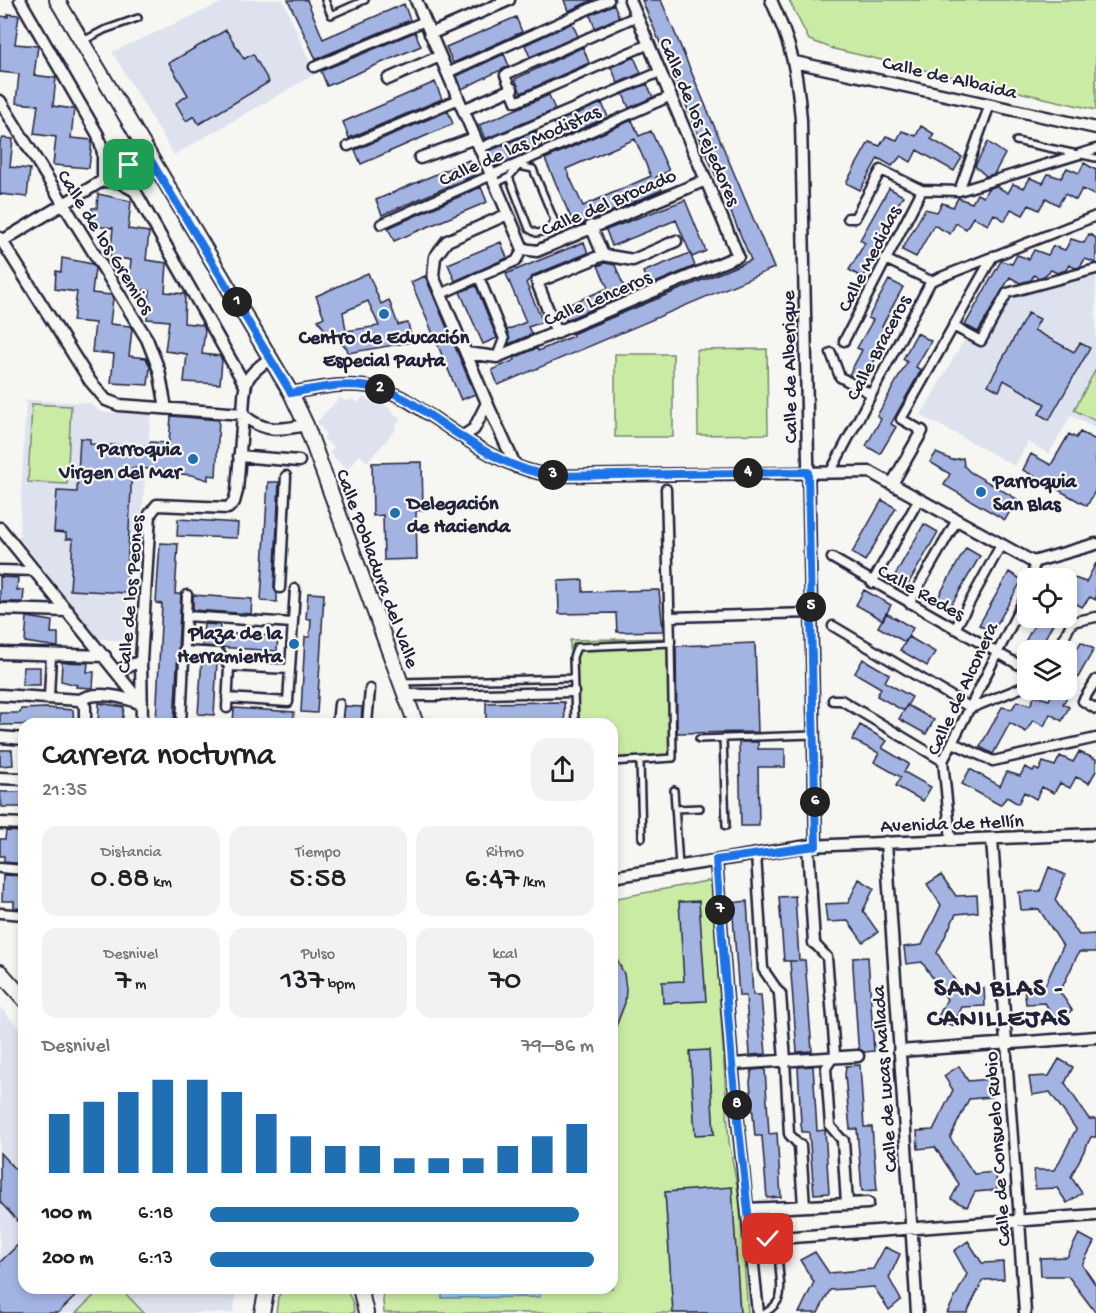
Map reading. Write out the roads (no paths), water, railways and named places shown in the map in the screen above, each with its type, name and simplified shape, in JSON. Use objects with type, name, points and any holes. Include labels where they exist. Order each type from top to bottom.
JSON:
[{"type":"street","points":[[20,0],[98,135],[103,153],[103,181]]},
{"type":"street","name":"Calle Pobladura del Valle","points":[[57,0],[291,393],[306,426],[414,718]]},
{"type":"street","points":[[416,0],[524,249],[516,261],[441,294]]},
{"type":"street","points":[[430,34],[509,0]]},
{"type":"street","points":[[447,73],[609,0]]},
{"type":"street","name":"Calle de los Tejedores","points":[[630,0],[738,256]]},
{"type":"street","name":"Calle de Alberique","points":[[771,0],[789,39],[795,62],[801,120],[813,735],[812,846]]},
{"type":"street","points":[[637,16],[505,75],[516,102],[649,44]]},
{"type":"street","points":[[314,67],[425,21]]},
{"type":"street","points":[[388,79],[440,56]]},
{"type":"street","name":"Calle de Albaida","points":[[795,62],[1096,128]]},
{"type":"street","name":"Calle de las Modistas","points":[[477,143],[660,72]]},
{"type":"street","points":[[348,146],[512,89]]},
{"type":"street","name":"Calle de las Modistas","points":[[381,224],[493,179],[671,96]]},
{"type":"street","name":"Calle de los Gremios","points":[[0,101],[62,205],[147,339],[159,370],[166,408]]},
{"type":"street","points":[[959,191],[990,104]]},
{"type":"street","points":[[420,158],[477,143]]},
{"type":"street","points":[[848,218],[855,218],[881,170],[922,190],[959,191],[1096,149]]},
{"type":"street","points":[[147,154],[1,240],[98,392],[113,404],[243,414],[253,424],[268,428],[306,426]]},
{"type":"street","name":"Calle del Brocado","points":[[524,249],[537,251],[591,226],[706,180]]},
{"type":"street","points":[[103,181],[119,182],[135,191],[245,385]]},
{"type":"street","name":"Calle Medidas","points":[[844,341],[922,190]]},
{"type":"street","points":[[508,214],[447,241],[435,257],[433,276],[516,467]]},
{"type":"street","points":[[931,281],[1096,216]]},
{"type":"street","points":[[591,226],[603,255]]},
{"type":"street","points":[[557,333],[537,282],[603,255],[633,260],[676,241]]},
{"type":"street","name":"Calle Lenceros","points":[[466,353],[497,357],[738,256]]},
{"type":"street","points":[[892,484],[922,431],[901,419],[993,256]]},
{"type":"street","name":"Calle Braceros","points":[[830,473],[931,281],[885,259]]},
{"type":"street","points":[[953,326],[981,341],[1007,293],[1096,269]]},
{"type":"street","points":[[479,277],[504,339],[497,357]]},
{"type":"street","points":[[831,353],[840,377],[871,394]]},
{"type":"street","points":[[243,414],[245,385],[251,371],[271,358]]},
{"type":"street","points":[[291,393],[349,385],[387,391],[406,400],[462,437],[516,467],[553,476],[870,472],[1033,562],[1096,544]]},
{"type":"street","points":[[462,437],[474,429],[487,403]]},
{"type":"street","name":"Calle de los Peones","points":[[142,718],[141,661],[152,508],[157,505],[228,508],[234,502],[237,491],[243,414]]},
{"type":"street","points":[[239,456],[299,461]]},
{"type":"street","points":[[280,588],[286,476]]},
{"type":"street","points":[[666,489],[670,642]]},
{"type":"street","points":[[872,583],[919,499]]},
{"type":"street","points":[[909,603],[957,520]]},
{"type":"street","points":[[0,528],[142,704]]},
{"type":"street","name":"Calle de Alconera","points":[[955,628],[1001,545]]},
{"type":"street","name":"Calle Redes","points":[[832,558],[872,583],[1017,664]]},
{"type":"street","points":[[1033,562],[1033,568]]},
{"type":"street","points":[[0,570],[36,571]]},
{"type":"street","points":[[227,698],[288,702],[295,589]]},
{"type":"street","points":[[181,718],[187,595]]},
{"type":"street","points":[[0,609],[68,611]]},
{"type":"street","points":[[670,616],[811,613]]},
{"type":"street","name":"Calle de Alconera","points":[[951,840],[943,761],[1017,613]]},
{"type":"street","points":[[186,616],[293,623]]},
{"type":"street","points":[[1063,640],[1072,622],[1096,617]]},
{"type":"street","points":[[833,626],[971,708],[1017,689]]},
{"type":"street","points":[[184,651],[219,653],[229,666],[227,708]]},
{"type":"street","points":[[0,653],[105,656]]},
{"type":"street","points":[[49,698],[51,655]]},
{"type":"street","points":[[117,671],[130,668],[141,661]]},
{"type":"street","points":[[229,666],[290,669]]},
{"type":"street","points":[[1096,680],[1083,701],[1096,709]]},
{"type":"street","points":[[368,718],[370,689]]},
{"type":"street","points":[[406,695],[574,692]]},
{"type":"street","points":[[0,695],[80,700],[88,696],[128,698],[142,704]]},
{"type":"street","points":[[80,700],[85,707],[85,718]]},
{"type":"street","points":[[833,700],[841,700],[943,761]]},
{"type":"street","points":[[338,718],[339,704]]},
{"type":"street","points":[[0,737],[18,738]]},
{"type":"street","points":[[953,742],[993,761],[1096,738]]},
{"type":"street","points":[[0,778],[18,779]]},
{"type":"street","points":[[0,823],[18,824]]},
{"type":"street","name":"Avenida de Hellín","points":[[618,876],[812,846],[1096,834]]},
{"type":"street","name":"Calle de Consuelo Rubio","points":[[992,839],[1025,1313]]},
{"type":"street","name":"Calle de Lucas Mallada","points":[[886,842],[917,1313]]},
{"type":"street","points":[[812,846],[814,943],[827,957],[835,1054],[826,1068],[830,1126],[843,1141],[847,1204]]},
{"type":"street","points":[[756,854],[763,969],[780,994],[789,1134],[800,1146],[804,1206]]},
{"type":"street","points":[[716,860],[732,1064],[758,1313]]},
{"type":"street","points":[[0,868],[18,870]]},
{"type":"street","points":[[0,913],[18,914]]},
{"type":"street","points":[[0,972],[18,992]]},
{"type":"street","points":[[899,1051],[1096,1037]]},
{"type":"street","points":[[732,1064],[858,1056]]},
{"type":"street","points":[[748,1209],[868,1203]]},
{"type":"street","points":[[751,1240],[1096,1215]]},
{"type":"street","points":[[262,1313],[266,1294]]},
{"type":"street","points":[[364,1294],[366,1313]]},
{"type":"lane","points":[[325,0],[331,15],[365,0]]},
{"type":"lane","points":[[82,42],[104,30],[138,18]]},
{"type":"lane","points":[[1016,141],[1096,158]]},
{"type":"lane","points":[[493,179],[509,177],[519,166],[533,169],[554,220],[551,227],[544,232],[536,233],[529,229],[509,177]]},
{"type":"lane","points":[[575,718],[573,657],[578,647],[670,642],[674,755],[671,760],[618,762]]},
{"type":"lane","points":[[401,682],[573,678]]},
{"type":"lane","points":[[699,739],[813,735]]},
{"type":"lane","points":[[723,738],[726,826]]},
{"type":"lane","points":[[640,761],[642,837]]},
{"type":"lane","points":[[674,790],[679,866]]},
{"type":"lane","points":[[675,809],[700,808]]},
{"type":"lane","points":[[765,1313],[777,1305],[781,1298],[779,1265]]},
{"type":"water","points":[[442,1294],[540,1294],[540,1297],[442,1298]]},
{"type":"place","name":"Centro de Educación Especial Pauta","points":[[384,314]]},
{"type":"place","name":"Parroquia Virgen del Mar","points":[[193,459]]},
{"type":"place","name":"Parroquia San Blas","points":[[981,492]]},
{"type":"place","name":"Delegación de Hacienda","points":[[395,513]]},
{"type":"place","name":"Plaza de la Herramienta","points":[[294,644]]},
{"type":"district","name":"SAN BLAS - CANILLEJAS","points":[[999,1001]]}]
